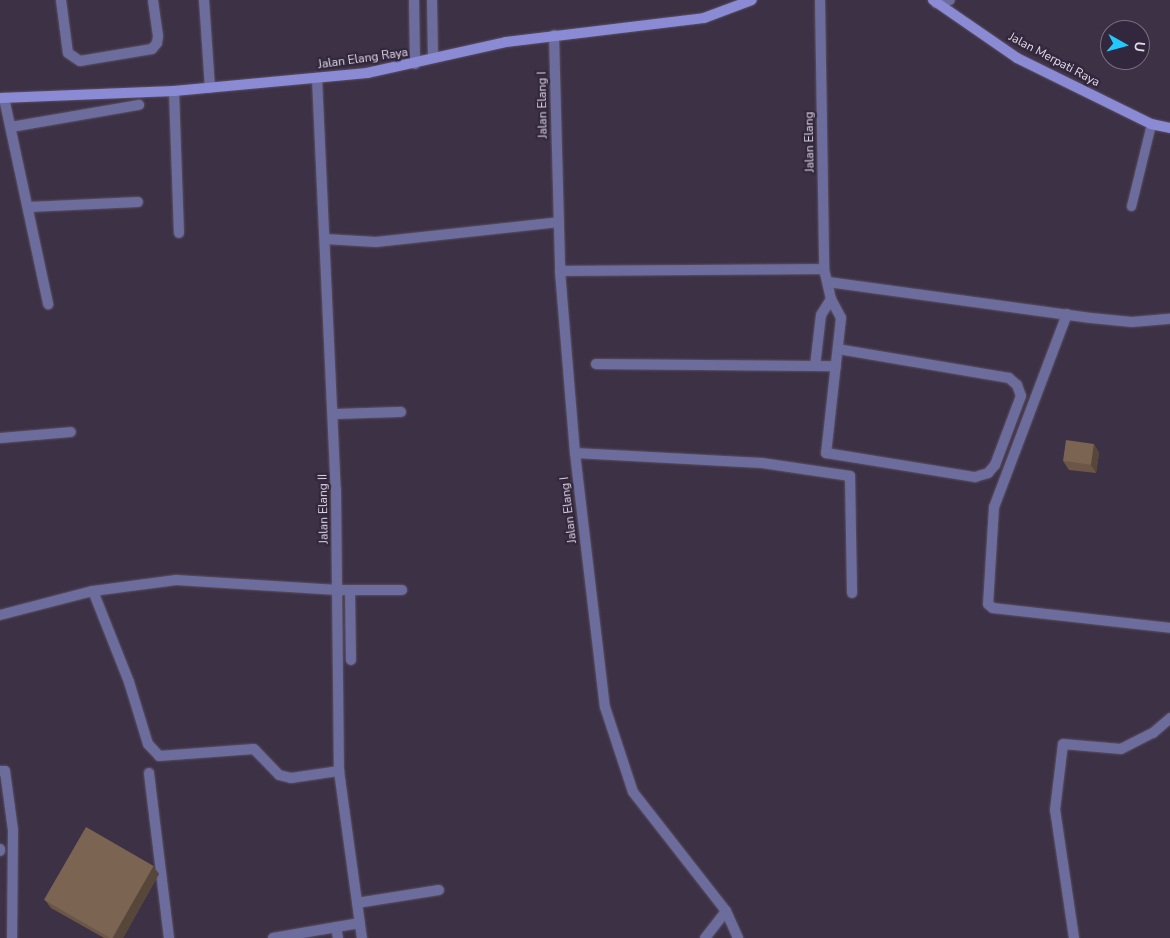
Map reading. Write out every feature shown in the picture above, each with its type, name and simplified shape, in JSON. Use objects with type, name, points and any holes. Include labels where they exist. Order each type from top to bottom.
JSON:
[{"type":"street","points":[[61,0],[68,53],[80,61],[152,49],[157,43],[158,36],[153,0]]},
{"type":"street","points":[[204,0],[210,88]]},
{"type":"street","points":[[414,0],[415,64]]},
{"type":"street","points":[[432,0],[433,58]]},
{"type":"street","name":"Jalan Elang Raya","points":[[2,98],[174,91],[367,74],[415,64],[433,58],[554,34],[704,18],[752,0]]},
{"type":"street","name":"Jalan Elang","points":[[820,0],[824,269],[831,299],[841,318],[826,450],[828,455],[975,477],[988,473],[995,465],[1021,396],[1017,385],[1009,378],[838,349]]},
{"type":"street","points":[[934,2],[950,0]]},
{"type":"street","name":"Jalan Merpati Raya","points":[[934,2],[1018,58],[1151,124],[1170,128]]},
{"type":"street","name":"Jalan Elang I","points":[[554,34],[560,270],[575,453],[605,707],[633,792],[726,911],[738,938]]},
{"type":"street","name":"Jalan Elang II","points":[[317,78],[333,414],[338,590],[339,771],[362,938]]},
{"type":"street","points":[[174,91],[179,233]]},
{"type":"street","points":[[2,98],[11,127],[30,207],[48,304]]},
{"type":"street","points":[[11,127],[139,105]]},
{"type":"street","points":[[30,207],[138,202]]},
{"type":"street","points":[[326,239],[376,242],[559,222]]},
{"type":"street","points":[[560,270],[824,269]]},
{"type":"street","points":[[828,282],[1132,322],[1170,319]]},
{"type":"street","points":[[815,366],[821,315],[831,299]]},
{"type":"street","points":[[1067,314],[994,507],[988,604],[993,608],[1170,628]]},
{"type":"street","points":[[596,364],[836,366]]},
{"type":"street","points":[[333,414],[401,412]]},
{"type":"street","points":[[0,438],[71,432]]},
{"type":"street","points":[[575,453],[762,464],[850,476],[852,593]]},
{"type":"street","points":[[0,615],[93,591],[176,580],[338,590],[402,590]]},
{"type":"street","points":[[350,590],[351,660]]},
{"type":"street","points":[[93,591],[130,682],[148,744],[159,756],[254,749],[280,775],[292,778],[339,771]]},
{"type":"street","points":[[1074,938],[1055,810],[1063,744],[1121,749],[1153,733],[1170,718]]},
{"type":"street","points":[[0,770],[5,771],[13,830],[12,938]]},
{"type":"street","points":[[149,773],[169,938]]},
{"type":"street","points":[[357,903],[439,890]]},
{"type":"street","points":[[706,938],[726,911]]},
{"type":"street","points":[[273,938],[360,923]]},
{"type":"street","points":[[336,927],[338,938]]},
{"type":"lane","points":[[1131,206],[1151,124]]},
{"type":"building","points":[[1066,440],[1094,444],[1091,465],[1063,461]]},
{"type":"building","points":[[86,827],[154,866],[112,938],[44,900]]}]
